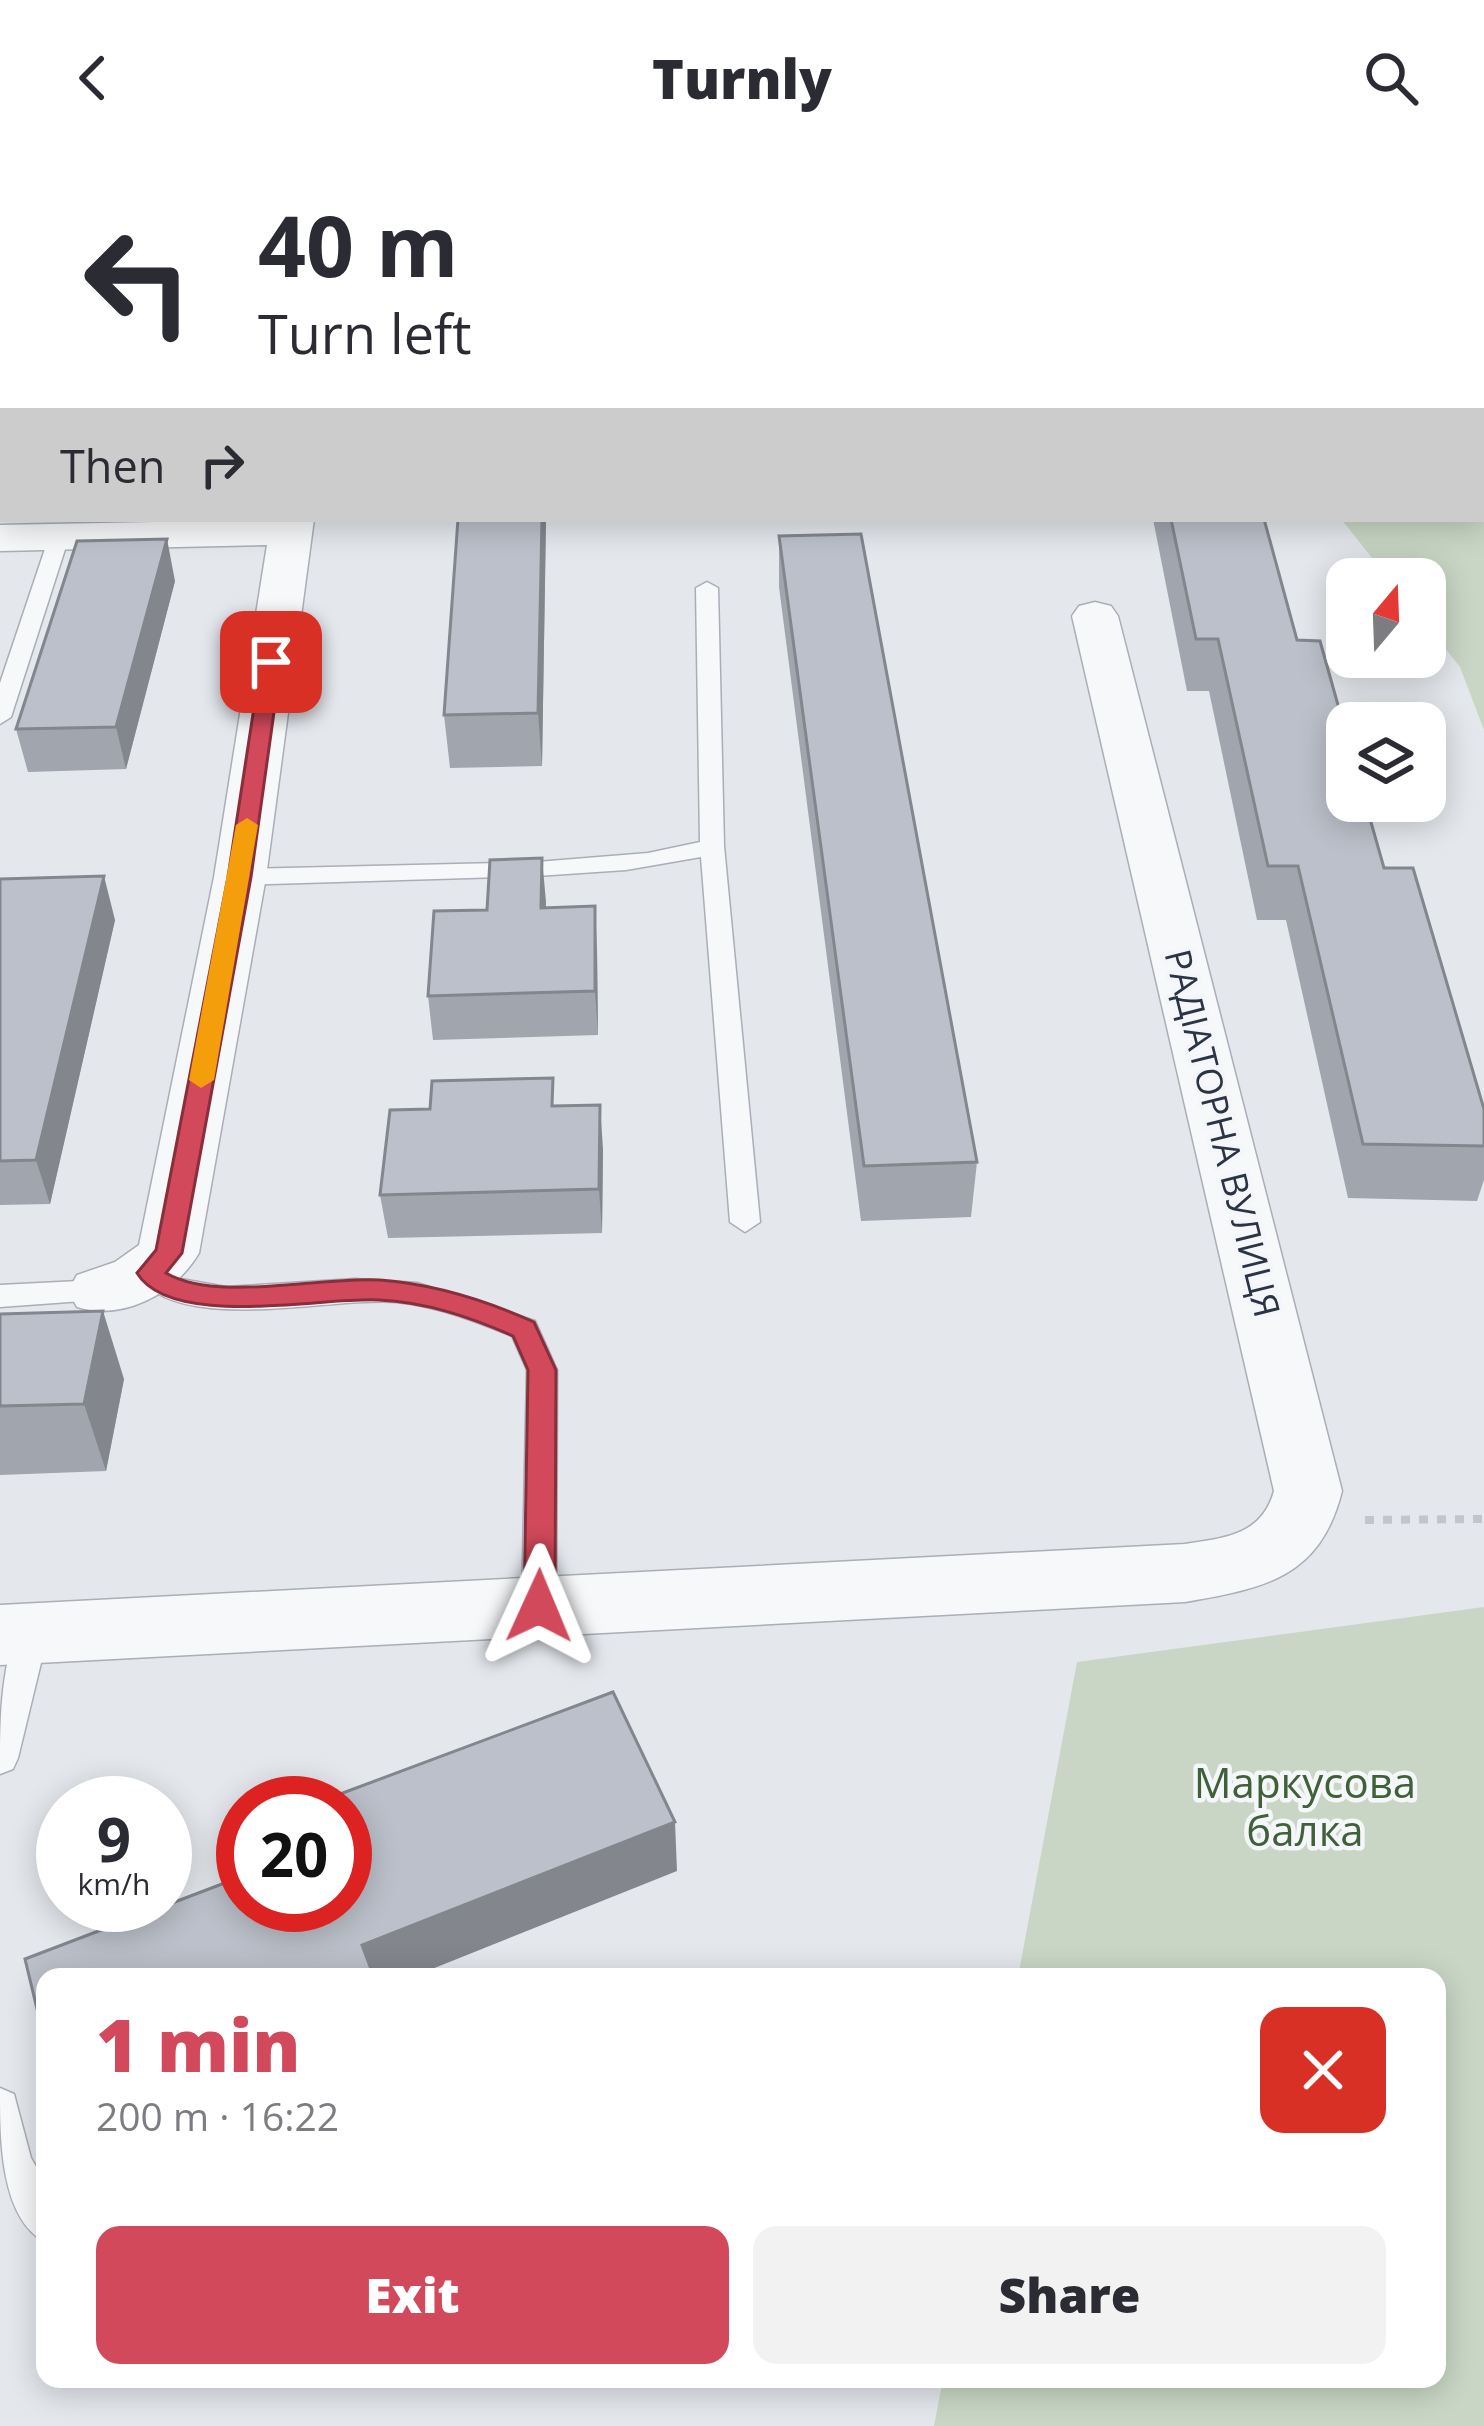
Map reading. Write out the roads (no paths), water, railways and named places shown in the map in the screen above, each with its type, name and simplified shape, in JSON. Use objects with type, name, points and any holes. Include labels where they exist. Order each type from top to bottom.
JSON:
[{"type":"street","points":[[9,532],[59,537],[292,526],[240,877],[168,1253],[151,1273],[129,1285],[99,1291]]},
{"type":"street","name":"РАДІАТОРНА ВУЛИЦЯ","points":[[539,1606],[1185,1573],[1242,1564],[1281,1546],[1303,1521],[1308,1491],[1299,1447],[1095,616]]},
{"type":"street","points":[[15,1635],[539,1606]]},
{"type":"lane","points":[[0,717],[59,537]]},
{"type":"lane","points":[[706,588],[712,846],[745,1222]]},
{"type":"lane","points":[[240,877],[431,876],[542,869],[677,857],[712,846]]},
{"type":"lane","points":[[151,1273],[160,1284],[205,1296],[379,1290],[436,1298],[479,1309],[524,1329],[542,1370],[539,1606]]},
{"type":"lane","points":[[0,1295],[99,1291]]},
{"type":"lane","points":[[0,1759],[15,1635]]},
{"type":"lane","points":[[0,2108],[12,2165],[36,2206]]},
{"type":"park label","name":"Маркусова балка","points":[[1305,1805]]}]
